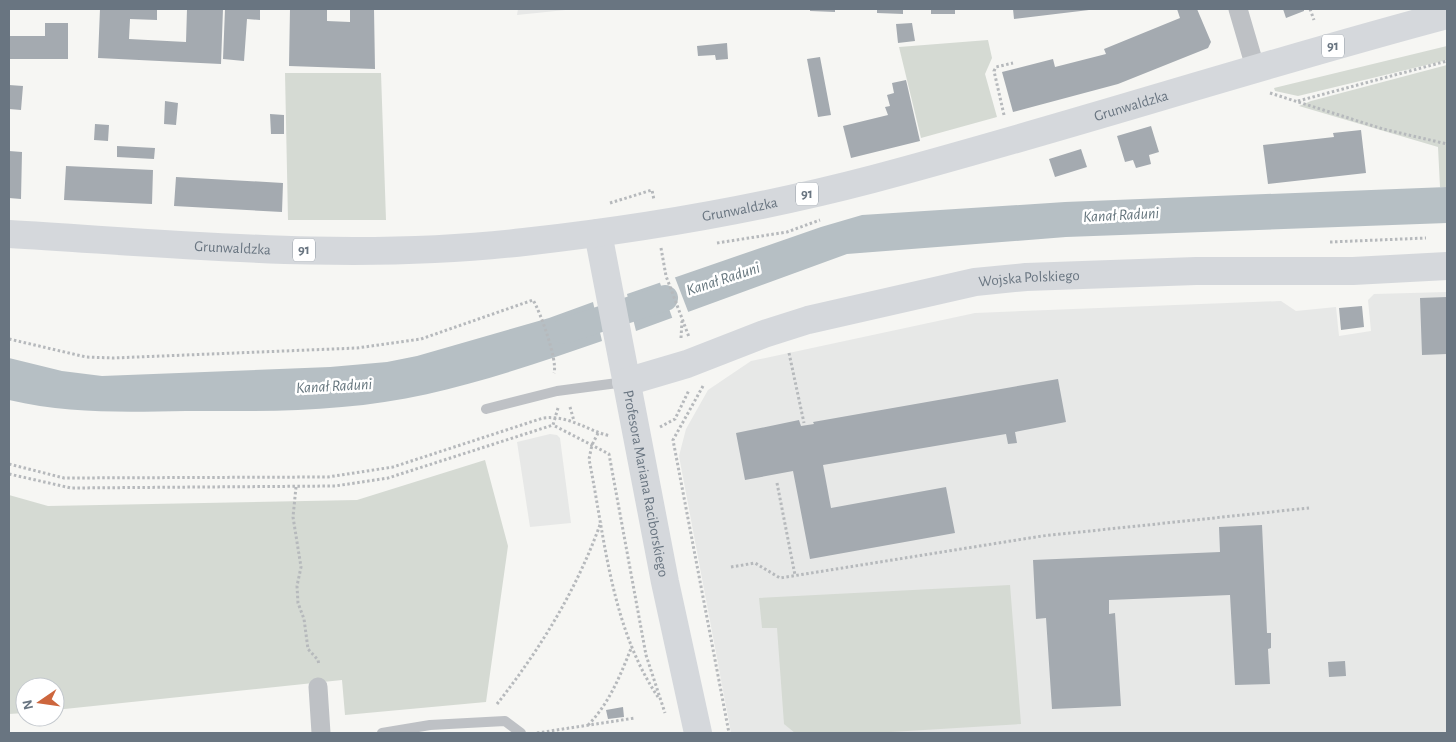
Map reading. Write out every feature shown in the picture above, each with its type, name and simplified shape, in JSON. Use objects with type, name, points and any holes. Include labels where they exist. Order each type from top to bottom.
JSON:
[{"type":"main road","name":"Grunwaldzka","points":[[9,234],[335,251],[429,250],[520,243],[598,233],[743,208],[869,180],[1255,67],[1447,15]]},
{"type":"main road","name":"Profesora Mariana Raciborskiego","points":[[598,233],[626,382],[698,733]]},
{"type":"main road","name":"Wojska Polskiego","points":[[626,382],[687,364],[764,334],[808,320],[975,282],[1045,276],[1196,271],[1353,271],[1447,266]]},
{"type":"street","points":[[1238,9],[1255,67]]},
{"type":"street","points":[[318,687],[321,733]]},
{"type":"lane","points":[[486,410],[557,391],[626,382]]},
{"type":"lane","points":[[382,733],[430,725],[505,721],[521,733]]},
{"type":"path","points":[[1310,9],[1314,20]]},
{"type":"path","points":[[1297,102],[1447,61]]},
{"type":"path","points":[[1005,118],[994,71],[996,67],[1013,63]]},
{"type":"path","points":[[1264,93],[1383,129],[1447,144]]},
{"type":"path","points":[[602,204],[652,190]]},
{"type":"path","points":[[710,244],[787,232],[823,219]]},
{"type":"path","points":[[662,251],[671,250]]},
{"type":"path","points":[[666,276],[682,321]]},
{"type":"path","points":[[9,339],[86,356],[113,358],[358,348],[421,339],[533,300],[539,308],[555,371]]},
{"type":"path","points":[[788,348],[804,423]]},
{"type":"path","points":[[707,378],[673,440],[729,733]]},
{"type":"path","points":[[553,426],[560,401]]},
{"type":"path","points":[[9,464],[64,478],[328,477],[393,467],[543,418],[556,416]]},
{"type":"path","points":[[9,474],[71,488],[348,485],[388,478],[553,426],[592,445],[609,454],[646,655],[660,699],[645,677],[618,610],[589,459],[592,445],[598,433]]},
{"type":"path","points":[[777,483],[795,575]]},
{"type":"path","points":[[296,487],[293,517],[301,567],[297,586],[298,603],[304,619],[308,649],[318,660],[318,687]]},
{"type":"path","points":[[731,567],[755,563],[780,578],[1042,536],[1309,508]]},
{"type":"path","points":[[483,722],[525,669],[567,600],[589,556],[602,521]]},
{"type":"path","points":[[588,725],[594,719],[619,679],[632,646]]},
{"type":"path","points":[[538,733],[635,718]]},
{"type":"shaded area","points":[[518,9],[575,9],[517,15]]},
{"type":"shaded area","points":[[988,40],[992,58],[985,74],[997,117],[921,138],[899,47]]},
{"type":"shaded area","points":[[1447,46],[1447,60],[1298,96],[1275,91],[1274,88]]},
{"type":"shaded area","points":[[1447,65],[1447,187],[1440,187],[1438,147],[1299,106],[1311,101]]},
{"type":"shaded area","points":[[285,73],[381,73],[386,220],[288,220]]},
{"type":"shaded area","points":[[1447,292],[1447,733],[731,733],[679,456],[686,429],[708,390],[751,361],[975,313],[1281,301],[1296,311],[1336,307],[1339,336],[1371,331],[1368,300],[1374,294]]},
{"type":"shaded area","points":[[550,434],[557,435],[560,438],[571,523],[530,527],[517,442]]},
{"type":"shaded area","points":[[485,460],[508,546],[486,702],[345,715],[342,680],[65,709],[65,677],[15,677],[15,714],[9,714],[9,495],[48,506],[357,500]]},
{"type":"shaded area","points":[[1010,585],[1021,724],[875,733],[795,733],[784,724],[777,628],[762,628],[759,598]]},
{"type":"water","points":[[1447,187],[1447,223],[1066,237],[847,254],[636,331],[627,294],[821,227],[862,215],[1065,202]]},
{"type":"water","points":[[593,302],[602,341],[506,373],[408,398],[303,410],[141,412],[53,408],[9,400],[9,358],[62,371],[102,376],[330,367],[387,362],[417,356],[549,318]]},
{"type":"pier","points":[[674,275],[689,314],[673,320],[659,280]]},
{"type":"building","points":[[100,9],[157,9],[157,20],[130,19],[129,39],[186,42],[187,9],[223,9],[221,64],[98,58]]},
{"type":"building","points":[[225,9],[260,9],[260,20],[247,19],[244,61],[223,59]]},
{"type":"building","points":[[290,9],[327,9],[327,21],[350,22],[350,9],[374,9],[375,69],[289,66]]},
{"type":"building","points":[[810,9],[835,9],[835,12],[810,11]]},
{"type":"building","points":[[877,9],[903,9],[903,14],[877,13]]},
{"type":"building","points":[[931,9],[955,9],[955,14],[931,14]]},
{"type":"building","points":[[1013,9],[1088,9],[1089,10],[1014,19]]},
{"type":"building","points":[[1177,9],[1197,9],[1211,42],[1208,48],[1118,84],[1013,112],[1002,72],[1053,59],[1055,67],[1106,54],[1104,49],[1180,18]]},
{"type":"building","points":[[1283,9],[1304,9],[1304,11],[1286,18]]},
{"type":"building","points":[[45,23],[68,23],[68,59],[9,59],[9,36],[45,36]]},
{"type":"building","points":[[912,23],[915,41],[898,43],[896,24]]},
{"type":"building","points":[[727,43],[728,59],[716,60],[715,55],[698,56],[697,46]]},
{"type":"building","points":[[820,57],[831,115],[818,117],[807,59]]},
{"type":"building","points":[[906,80],[920,141],[851,158],[843,126],[888,115],[885,107],[890,106],[887,95],[894,93],[892,83]]},
{"type":"building","points":[[9,85],[23,86],[21,110],[9,109]]},
{"type":"building","points":[[165,101],[178,103],[176,125],[164,124]]},
{"type":"building","points":[[270,114],[284,115],[284,134],[271,134]]},
{"type":"building","points":[[95,124],[109,125],[108,141],[94,140]]},
{"type":"building","points":[[1151,126],[1159,152],[1149,155],[1151,164],[1136,168],[1133,160],[1125,162],[1117,136]]},
{"type":"building","points":[[1361,130],[1366,173],[1268,184],[1263,145],[1334,137],[1333,133]]},
{"type":"building","points":[[117,146],[155,148],[154,159],[117,157]]},
{"type":"building","points":[[1081,149],[1087,167],[1055,177],[1049,159]]},
{"type":"building","points":[[9,151],[22,152],[21,199],[9,198]]},
{"type":"building","points":[[66,166],[153,170],[152,204],[64,200]]},
{"type":"building","points":[[176,177],[283,183],[282,212],[174,206]]},
{"type":"building","points":[[1447,297],[1447,354],[1422,355],[1420,298]]},
{"type":"building","points":[[1362,306],[1364,327],[1341,330],[1339,308]]},
{"type":"building","points":[[1058,379],[1066,422],[1015,432],[1017,443],[1008,444],[1006,434],[823,465],[831,508],[946,487],[955,533],[810,559],[793,471],[745,480],[736,433],[799,420],[801,426],[814,424],[813,422]]},
{"type":"building","points":[[1262,525],[1267,633],[1271,633],[1271,648],[1268,649],[1270,684],[1235,685],[1230,595],[1109,600],[1109,614],[1115,613],[1121,706],[1052,709],[1046,618],[1036,619],[1033,560],[1220,552],[1219,527]]},
{"type":"building","points":[[1345,661],[1346,676],[1329,677],[1328,662]]},
{"type":"building","points":[[623,707],[624,717],[608,719],[606,710]]},
{"type":"waterway","name":"Kanał Raduni","points":[[564,331],[665,298]]}]
